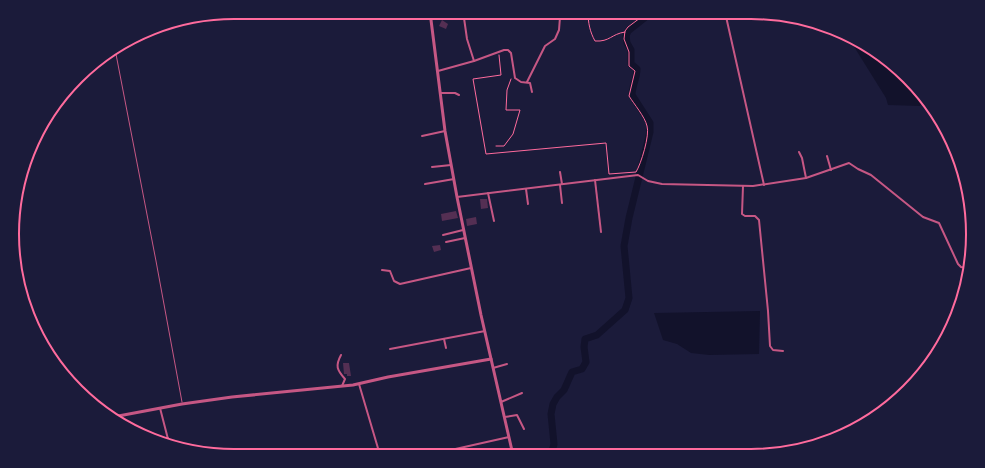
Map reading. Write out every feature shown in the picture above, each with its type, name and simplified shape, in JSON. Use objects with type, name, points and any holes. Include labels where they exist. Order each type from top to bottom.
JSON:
[{"type":"street","points":[[431,19],[440,93],[457,197],[471,268],[512,449]]},
{"type":"street","points":[[464,19],[467,39],[474,60]]},
{"type":"street","points":[[527,82],[545,46],[556,39],[559,30],[560,19]]},
{"type":"street","points":[[727,19],[764,185]]},
{"type":"street","points":[[438,71],[508,50],[511,53],[515,78],[521,82],[527,82],[531,85],[532,92]]},
{"type":"street","points":[[440,93],[454,93],[459,95]]},
{"type":"street","points":[[422,136],[446,131]]},
{"type":"street","points":[[799,152],[802,158],[806,178]]},
{"type":"street","points":[[827,156],[831,170]]},
{"type":"street","points":[[457,197],[638,175],[648,181],[662,184],[743,186],[764,185],[806,178],[849,164],[871,175],[923,217],[939,223],[958,264],[963,267]]},
{"type":"street","points":[[432,167],[451,165]]},
{"type":"street","points":[[560,172],[562,203]]},
{"type":"street","points":[[425,184],[454,179]]},
{"type":"street","points":[[595,180],[601,232]]},
{"type":"street","points":[[743,186],[742,214],[745,216],[755,216],[758,220],[768,311],[770,346],[773,350],[783,351]]},
{"type":"street","points":[[526,189],[528,204]]},
{"type":"street","points":[[488,194],[494,222]]},
{"type":"street","points":[[442,235],[464,230]]},
{"type":"street","points":[[446,242],[465,238]]},
{"type":"street","points":[[382,270],[390,271],[394,281],[400,284],[471,268]]},
{"type":"street","points":[[390,350],[485,331]]},
{"type":"street","points":[[444,339],[446,348]]},
{"type":"street","points":[[341,355],[337,365],[340,374],[345,379],[342,386]]},
{"type":"street","points":[[119,416],[182,404],[359,384],[491,359]]},
{"type":"street","points":[[494,368],[507,364]]},
{"type":"street","points":[[359,384],[378,449]]},
{"type":"street","points":[[501,402],[522,393]]},
{"type":"street","points":[[160,408],[168,438]]},
{"type":"street","points":[[505,417],[517,415],[520,418],[524,429]]},
{"type":"street","points":[[456,449],[510,437]]},
{"type":"lane","points":[[116,54],[182,404]]},
{"type":"path","points":[[588,19],[591,34],[595,41],[604,42],[617,33],[625,32]]},
{"type":"path","points":[[499,54],[501,75],[473,79],[486,154],[606,143],[609,174],[636,172],[648,131],[647,125],[629,96],[635,71],[629,66],[629,52],[624,38],[628,27],[639,19]]},
{"type":"path","points":[[496,146],[504,146],[513,134],[520,110],[506,110],[507,90],[511,79]]},
{"type":"shaded area","points":[[853,45],[882,63],[893,72],[922,103],[920,106],[888,105],[886,98]]},
{"type":"shaded area","points":[[760,311],[759,354],[709,355],[691,353],[677,344],[663,340],[654,313]]},
{"type":"building","points":[[442,20],[448,24],[446,29],[439,26]]},
{"type":"building","points":[[480,199],[487,199],[488,208],[481,209]]},
{"type":"building","points":[[456,211],[458,218],[442,221],[441,214]]},
{"type":"building","points":[[476,217],[477,224],[467,226],[466,219]]},
{"type":"building","points":[[440,245],[441,250],[434,252],[432,246]]},
{"type":"building","points":[[343,363],[349,363],[351,376],[344,374]]},
{"type":"waterway","points":[[553,449],[554,444],[551,414],[553,404],[564,390],[572,372],[582,369],[586,362],[584,347],[585,339],[597,335],[625,310],[629,298],[624,246],[629,218],[650,132],[650,123],[632,95],[637,69],[631,64],[631,50],[627,43],[626,36],[628,31],[643,19]]}]
